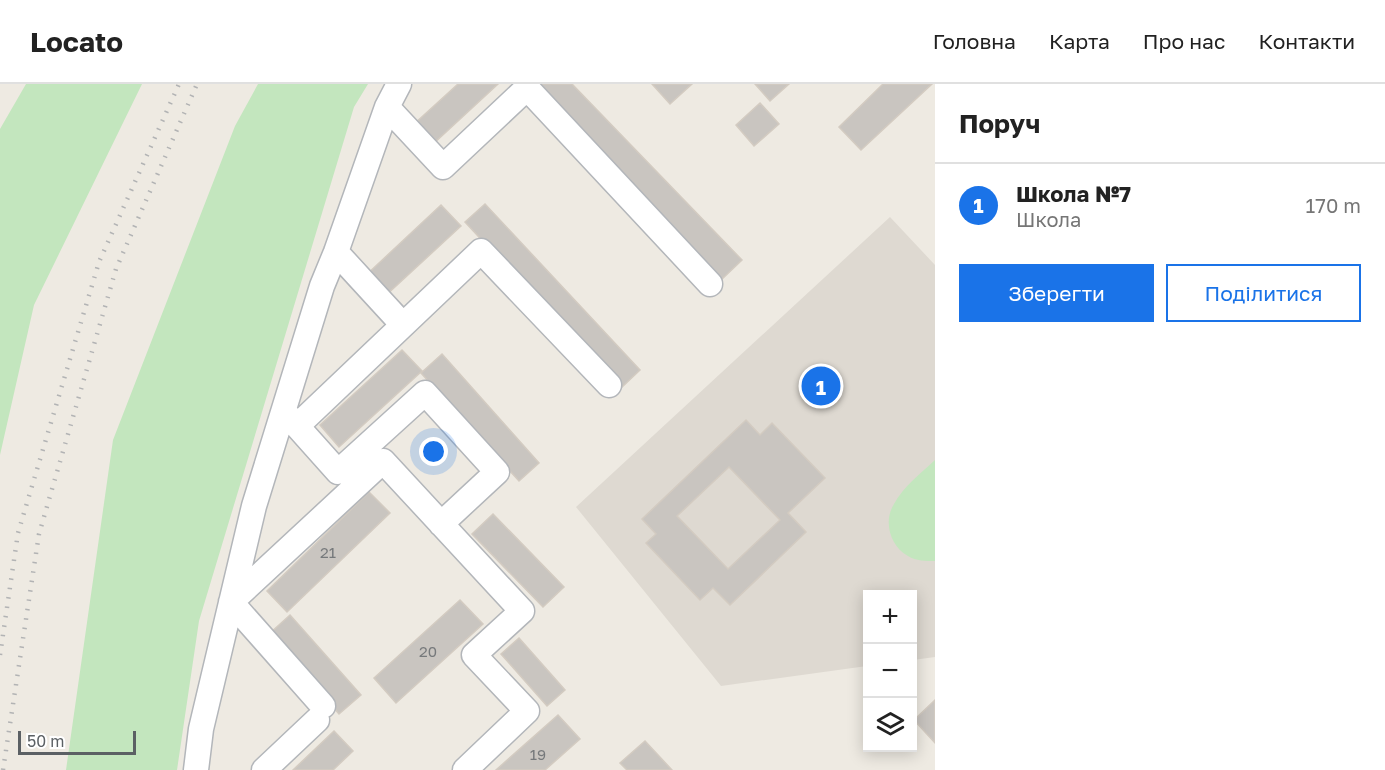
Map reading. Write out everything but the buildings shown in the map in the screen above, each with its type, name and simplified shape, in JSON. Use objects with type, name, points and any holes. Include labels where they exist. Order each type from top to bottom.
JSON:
[{"type":"street","points":[[196,770],[201,729],[254,506],[290,419],[322,286],[387,106],[399,84]]},
{"type":"street","points":[[387,106],[443,167],[527,88],[710,284]]},
{"type":"street","points":[[290,419],[403,325],[481,251],[609,385]]},
{"type":"street","points":[[336,252],[403,325]]},
{"type":"street","points":[[231,602],[425,393],[497,472],[441,524]]},
{"type":"street","points":[[290,419],[346,480]]},
{"type":"street","points":[[346,480],[383,461],[522,611],[474,655],[527,711],[465,770]]},
{"type":"street","points":[[231,602],[320,713],[264,770]]},
{"type":"shaded area","points":[[890,217],[935,265],[935,657],[917,659],[917,590],[863,590],[863,667],[721,686],[576,507]]},
{"type":"green space","points":[[26,84],[142,84],[34,305],[0,455],[0,129]]},
{"type":"green space","points":[[258,84],[368,84],[354,107],[199,621],[177,770],[66,770],[113,440],[235,126]]},
{"type":"green space","points":[[935,460],[935,561],[914,559],[902,552],[893,540],[889,518],[902,492]]},
{"type":"railway","points":[[0,655],[18,533],[99,262],[179,84]]},
{"type":"railway","points":[[3,770],[39,534],[116,269],[197,84]]},
{"type":"place","name":"Школа №7","points":[[821,386]]}]
